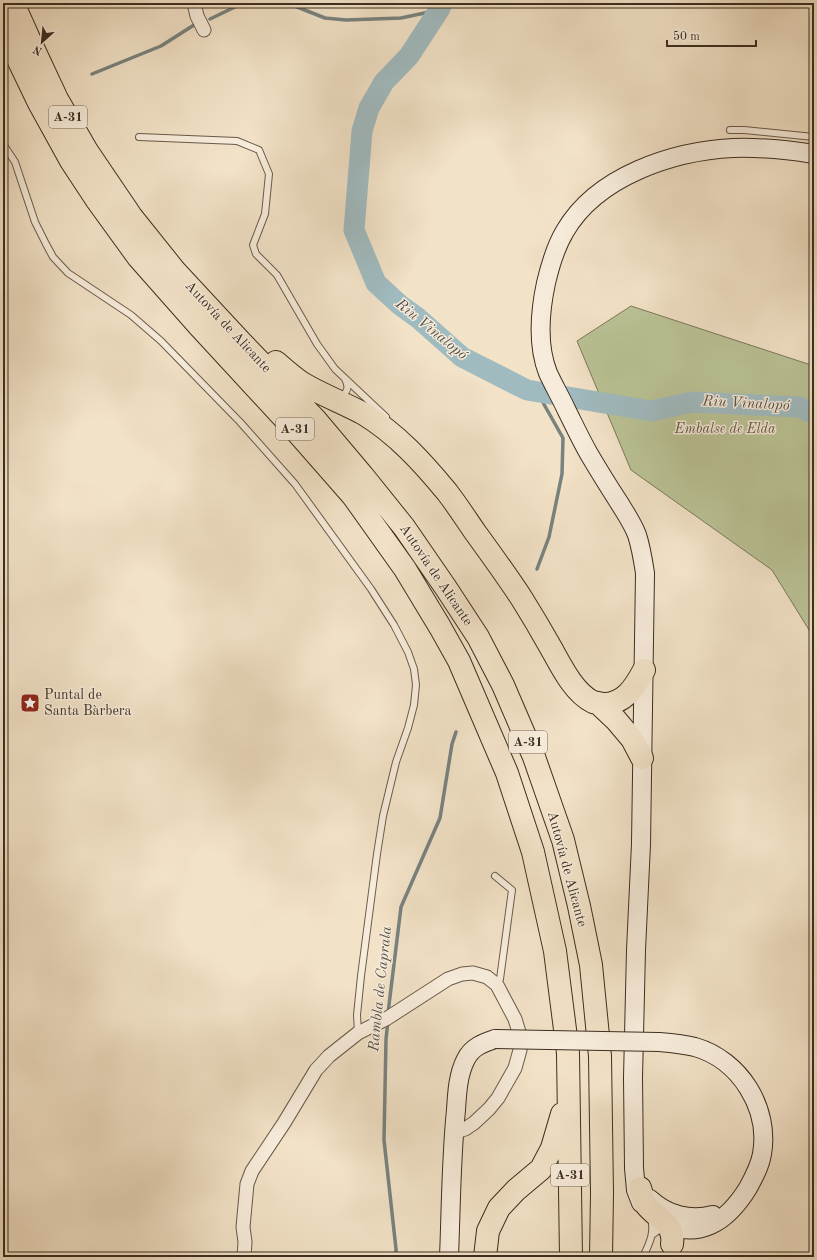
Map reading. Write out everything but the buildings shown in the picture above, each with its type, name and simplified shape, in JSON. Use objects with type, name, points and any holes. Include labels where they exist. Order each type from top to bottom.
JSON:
[{"type":"highway","name":"Autovía de Alicante","points":[[13,3],[57,99],[87,151],[131,216],[176,271],[221,321],[315,419],[404,527],[478,637],[503,685],[534,757],[563,840],[591,965],[600,1056],[602,1193],[601,1257]]},
{"type":"highway","name":"Autovía de Alicante","points":[[3,28],[39,104],[71,161],[96,199],[138,257],[198,326],[296,431],[353,496],[405,569],[459,661],[507,773],[532,852],[555,951],[568,1053],[571,1257]]},
{"type":"highway","points":[[221,321],[249,336],[286,372],[301,382],[364,414],[382,426],[416,456],[447,493],[512,582],[568,677],[576,688],[585,696],[594,702],[607,704],[625,698],[636,685],[644,670]]},
{"type":"highway","points":[[598,703],[632,739],[642,758]]},
{"type":"highway","points":[[485,1257],[488,1231],[499,1208],[516,1190],[541,1169],[552,1148],[569,1094]]},
{"type":"highway","points":[[638,1182],[645,1202],[649,1208],[661,1218],[662,1236],[678,1237],[688,1230]]},
{"type":"main road","points":[[734,1207],[712,1216],[690,1218],[666,1211],[659,1207],[649,1199],[638,1182],[633,1156],[634,1032],[641,844],[645,573],[636,534],[627,516],[588,452],[548,372],[543,349],[541,329],[542,303],[548,276],[562,230],[589,201],[608,186],[625,176],[651,165],[684,155],[733,148],[814,154]]},
{"type":"main road","points":[[449,1257],[453,1133],[460,1073],[466,1058],[472,1050],[480,1044],[495,1039],[678,1043],[692,1046],[717,1057],[728,1064],[748,1086],[755,1100],[760,1114],[762,1128],[762,1154],[752,1180],[734,1207],[722,1219],[710,1226],[688,1230]]},
{"type":"street","points":[[194,3],[197,16],[204,30]]},
{"type":"street","points":[[244,1257],[245,1203],[247,1184],[252,1171],[284,1123],[316,1070],[329,1056],[358,1033],[386,1019],[448,979],[462,974],[472,973],[487,977],[497,985],[515,1019],[519,1032],[520,1050],[516,1068],[498,1098],[489,1109],[464,1129],[453,1133]]},
{"type":"lane","points":[[730,130],[814,137]]},
{"type":"lane","points":[[139,137],[237,141],[259,150],[268,174],[265,214],[253,244],[256,254],[277,275],[317,344],[335,369],[390,421]]},
{"type":"lane","points":[[3,144],[15,162],[35,222],[53,257],[68,273],[131,315],[161,340],[240,422],[290,478],[333,534],[394,625],[408,652],[414,669],[416,685],[414,705],[394,769],[383,816],[361,976],[357,1015],[358,1033]]},
{"type":"lane","points":[[336,400],[347,391],[348,388],[344,378]]},
{"type":"lane","points":[[405,436],[413,447],[416,456]]},
{"type":"lane","points":[[495,876],[512,890],[500,979],[497,985]]},
{"type":"lane","points":[[643,1257],[673,1223],[703,1222],[712,1216]]},
{"type":"green space","name":"Embalse de Elda","points":[[631,306],[814,366],[814,638],[772,570],[631,470],[577,341]]},
{"type":"waterway","points":[[210,19],[245,3]]},
{"type":"waterway","points":[[287,3],[325,18],[346,20],[401,18],[439,10]]},
{"type":"waterway","name":"Riu Vinalopó","points":[[442,3],[409,56],[384,82],[369,108],[362,131],[354,230],[376,283],[462,357],[527,390],[651,411],[692,402],[799,407],[814,414]]},
{"type":"waterway","points":[[92,74],[161,46],[194,25]]},
{"type":"waterway","name":"Rambla de Caprala","points":[[537,392],[563,438],[562,474],[549,537],[537,569]]},
{"type":"waterway","name":"Rambla de Caprala","points":[[388,1013],[401,907],[440,818],[452,744],[456,732]]},
{"type":"waterway","name":"Rambla de Caprala","points":[[388,1021],[386,1039],[384,1140],[396,1257]]},
{"type":"place","name":"Puntal de Santa Bàrbera","points":[[30,703]]}]
